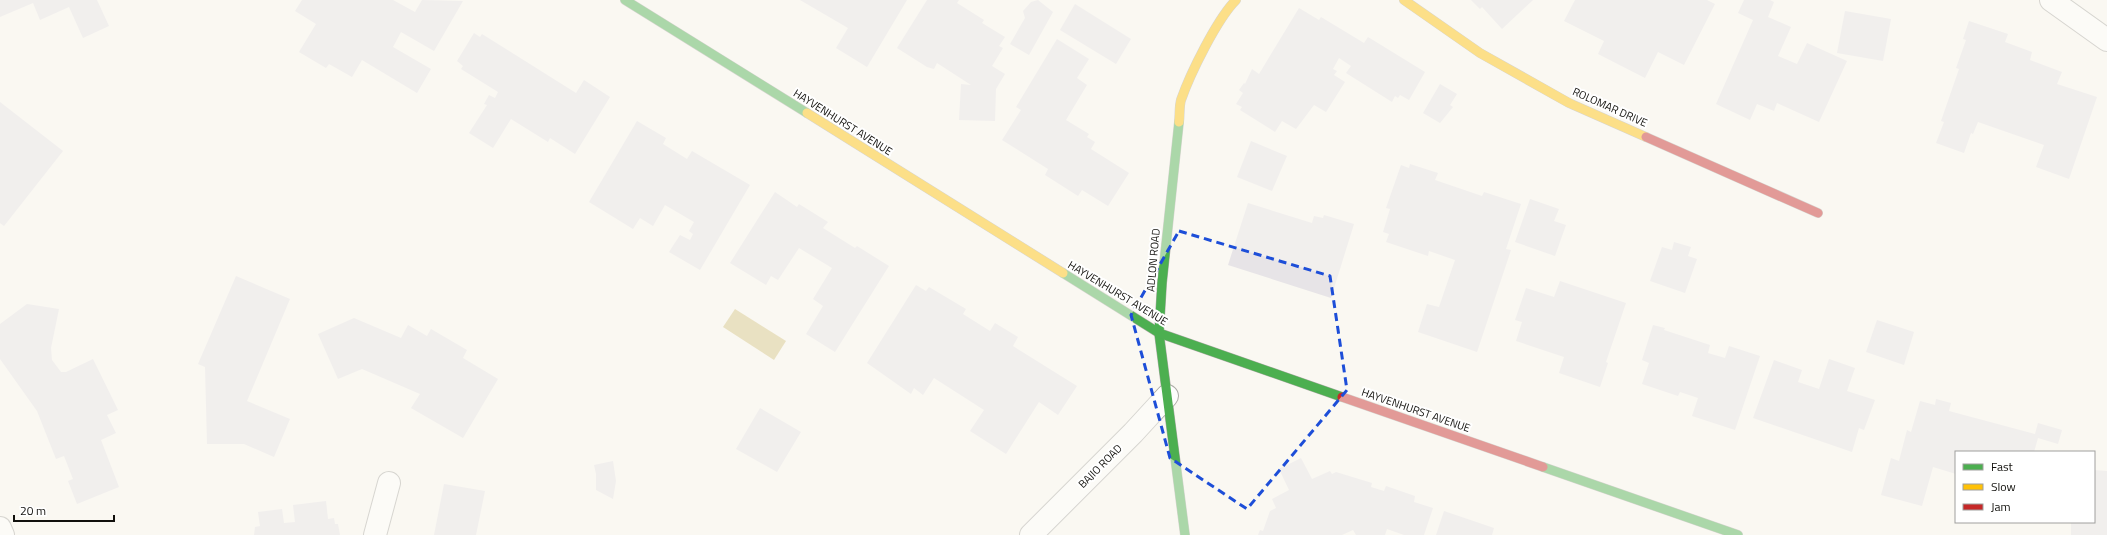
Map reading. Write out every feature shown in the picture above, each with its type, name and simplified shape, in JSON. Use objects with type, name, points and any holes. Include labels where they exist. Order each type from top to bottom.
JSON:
[{"type":"main road","name":"HAYVENHURST AVENUE","points":[[625,0],[1159,333],[1738,535]]},
{"type":"main road","name":"ADLON ROAD","points":[[1185,535],[1159,333],[1162,283],[1181,101],[1203,52],[1227,10],[1236,0]]},
{"type":"main road","name":"ROLOMAR DRIVE","points":[[1404,0],[1480,53],[1569,102],[1818,213]]},
{"type":"street","points":[[2051,0],[2107,40]]},
{"type":"street","name":"BAJIO ROAD","points":[[1031,535],[1133,433],[1167,396]]},
{"type":"street","points":[[375,535],[389,483]]},
{"type":"street","points":[[0,528],[3,535]]},
{"type":"highlighted area","points":[[1179,231],[1330,276],[1347,390],[1247,509],[1170,458],[1131,315]]},
{"type":"shaded area","points":[[735,309],[786,341],[774,360],[723,327]]},
{"type":"building","points":[[0,0],[97,0],[109,26],[83,38],[69,7],[40,20],[33,3],[0,17]]},
{"type":"building","points":[[302,0],[393,0],[415,12],[422,0],[463,1],[434,51],[401,32],[393,47],[431,69],[417,93],[362,60],[352,77],[329,64],[326,68],[299,52],[316,24],[295,11]]},
{"type":"building","points":[[800,0],[907,0],[867,67],[836,48],[848,28]]},
{"type":"building","points":[[927,0],[959,0],[957,3],[984,20],[982,23],[1005,37],[999,46],[1003,48],[992,66],[1005,74],[996,89],[995,121],[959,120],[961,84],[971,85],[937,63],[934,69],[927,67],[897,48]]},
{"type":"building","points":[[1038,0],[1053,12],[1029,55],[1010,44],[1025,18],[1023,11],[1031,2]]},
{"type":"building","points":[[1471,0],[1533,0],[1502,29],[1482,7],[1480,9]]},
{"type":"building","points":[[1575,0],[1707,0],[1715,4],[1684,65],[1658,52],[1645,78],[1598,54],[1604,41],[1564,21]]},
{"type":"building","points":[[1744,0],[1770,0],[1774,2],[1768,17],[1791,27],[1778,56],[1797,64],[1807,43],[1847,61],[1819,122],[1777,103],[1774,111],[1757,104],[1750,120],[1716,104],[1753,20],[1738,13]]},
{"type":"building","points":[[1075,4],[1131,39],[1116,64],[1060,30]]},
{"type":"building","points":[[1299,8],[1319,20],[1321,17],[1364,43],[1368,37],[1425,72],[1409,100],[1400,95],[1398,98],[1395,96],[1392,102],[1346,73],[1351,66],[1339,58],[1333,69],[1337,71],[1334,75],[1345,82],[1326,112],[1314,105],[1296,129],[1282,121],[1275,132],[1240,110],[1242,107],[1236,104],[1243,93],[1239,90],[1244,83],[1245,84],[1252,69],[1259,74]]},
{"type":"building","points":[[1845,11],[1891,19],[1883,61],[1837,53]]},
{"type":"building","points":[[1969,21],[2008,34],[2005,42],[2032,52],[2030,60],[2062,72],[2057,84],[2097,97],[2069,179],[2036,167],[2044,145],[1978,122],[1973,134],[1971,133],[1964,153],[1936,143],[1944,122],[1941,121],[1959,69],[1956,68],[1966,40],[1963,39]]},
{"type":"building","points":[[474,33],[480,37],[482,34],[576,93],[584,80],[610,97],[575,154],[550,138],[548,142],[511,119],[493,148],[469,133],[487,105],[484,104],[489,95],[495,98],[498,92],[461,69],[463,66],[457,61]]},
{"type":"building","points":[[1057,39],[1089,59],[1077,78],[1087,85],[1066,120],[1089,134],[1087,137],[1095,142],[1091,149],[1129,173],[1108,206],[1082,190],[1078,196],[1045,175],[1048,169],[1002,140],[1021,110],[1016,107]]},
{"type":"building","points":[[1440,84],[1457,94],[1450,105],[1453,107],[1440,123],[1423,113]]},
{"type":"building","points":[[0,102],[63,151],[4,226],[0,223]]},
{"type":"building","points":[[637,121],[666,138],[663,144],[687,159],[692,151],[750,185],[700,270],[669,252],[680,235],[690,240],[693,234],[689,231],[694,222],[665,205],[653,226],[640,218],[633,229],[589,202]]},
{"type":"building","points":[[1251,141],[1287,156],[1272,191],[1237,177]]},
{"type":"building","points":[[1410,164],[1438,173],[1435,180],[1482,196],[1484,192],[1521,204],[1506,249],[1511,250],[1477,352],[1418,332],[1427,304],[1439,307],[1455,260],[1429,251],[1428,256],[1386,242],[1389,234],[1383,232],[1390,209],[1386,208],[1401,165],[1409,168]]},
{"type":"building","points":[[775,192],[797,207],[799,204],[828,222],[823,228],[855,248],[857,246],[889,266],[835,352],[806,334],[823,306],[813,299],[832,268],[799,248],[778,280],[771,276],[766,285],[730,263]]},
{"type":"building","points":[[1530,199],[1559,209],[1554,221],[1566,225],[1555,256],[1515,242]]},
{"type":"building","points":[[1248,203],[1312,223],[1314,216],[1323,218],[1324,215],[1354,224],[1331,298],[1228,265]]},
{"type":"building","points":[[1674,242],[1691,247],[1688,256],[1697,259],[1685,293],[1650,281],[1662,247],[1672,250]]},
{"type":"building","points":[[236,276],[290,299],[247,401],[290,419],[274,457],[244,444],[207,444],[205,367],[198,364]]},
{"type":"building","points":[[1560,281],[1626,303],[1606,362],[1608,363],[1600,387],[1559,373],[1564,357],[1516,341],[1522,322],[1515,320],[1526,288],[1554,297]]},
{"type":"building","points":[[916,285],[926,291],[929,287],[966,309],[963,314],[990,331],[995,323],[1018,337],[1013,346],[1077,386],[1058,415],[1039,402],[1006,454],[970,431],[984,410],[934,378],[923,395],[914,388],[911,394],[867,363]]},
{"type":"building","points":[[27,304],[59,309],[51,348],[52,360],[61,372],[66,372],[93,359],[118,410],[107,415],[116,433],[101,440],[119,487],[77,504],[68,481],[73,479],[64,456],[56,459],[37,411],[0,359],[0,324]]},
{"type":"building","points":[[354,318],[401,338],[408,325],[427,336],[431,329],[467,350],[463,358],[498,379],[463,438],[411,408],[420,394],[362,369],[338,379],[318,334]]},
{"type":"building","points":[[1877,320],[1914,332],[1904,365],[1866,352]]},
{"type":"building","points":[[1653,325],[1710,345],[1708,353],[1725,358],[1729,346],[1760,356],[1735,430],[1692,416],[1698,398],[1680,392],[1678,396],[1642,384],[1649,363],[1642,360]]},
{"type":"building","points":[[1829,359],[1855,368],[1847,391],[1875,400],[1864,430],[1859,428],[1852,452],[1753,418],[1774,360],[1802,370],[1798,382],[1819,389]]},
{"type":"building","points":[[1936,399],[1951,403],[1949,411],[2035,434],[2038,423],[2062,430],[2058,444],[2038,438],[2034,451],[1955,451],[1955,474],[1933,467],[1922,506],[1881,495],[1891,458],[1899,461],[1907,430],[1911,432],[1920,401],[1935,405]]},
{"type":"building","points":[[760,408],[801,432],[777,472],[736,449]]},
{"type":"building","points":[[1301,458],[1312,479],[1330,471],[1332,474],[1336,472],[1372,483],[1371,487],[1384,491],[1386,486],[1415,496],[1414,502],[1433,508],[1424,535],[1404,535],[1387,529],[1385,535],[1356,535],[1353,530],[1342,535],[1258,535],[1260,530],[1263,531],[1270,511],[1276,508],[1272,499],[1289,490],[1279,469]]},
{"type":"building","points":[[613,461],[616,481],[613,499],[596,490],[596,474],[594,465]]},
{"type":"building","points":[[2095,470],[2107,471],[2107,535],[2071,535],[2071,523],[2095,523]]},
{"type":"building","points":[[444,484],[485,491],[476,535],[434,535]]},
{"type":"building","points":[[326,501],[328,519],[334,518],[335,524],[338,524],[340,535],[254,535],[255,527],[260,526],[258,512],[282,509],[284,523],[295,522],[293,505]]},
{"type":"building","points":[[1444,511],[1494,528],[1492,535],[1436,535]]},
{"type":"traffic: fast","points":[[625,0],[807,113]]},
{"type":"traffic: fast","points":[[1179,122],[1162,283],[1159,333],[1185,535]]},
{"type":"traffic: fast","points":[[1063,273],[1159,333],[1342,397]]},
{"type":"traffic: fast","points":[[1543,467],[1738,535]]},
{"type":"traffic: slow","points":[[1179,122],[1181,100],[1191,76],[1213,33],[1236,0]]},
{"type":"traffic: slow","points":[[1404,0],[1480,53],[1569,103],[1646,137]]},
{"type":"traffic: slow","points":[[807,113],[1063,273]]},
{"type":"traffic: jam","points":[[1646,137],[1818,213]]},
{"type":"traffic: jam","points":[[1342,397],[1543,467]]}]
